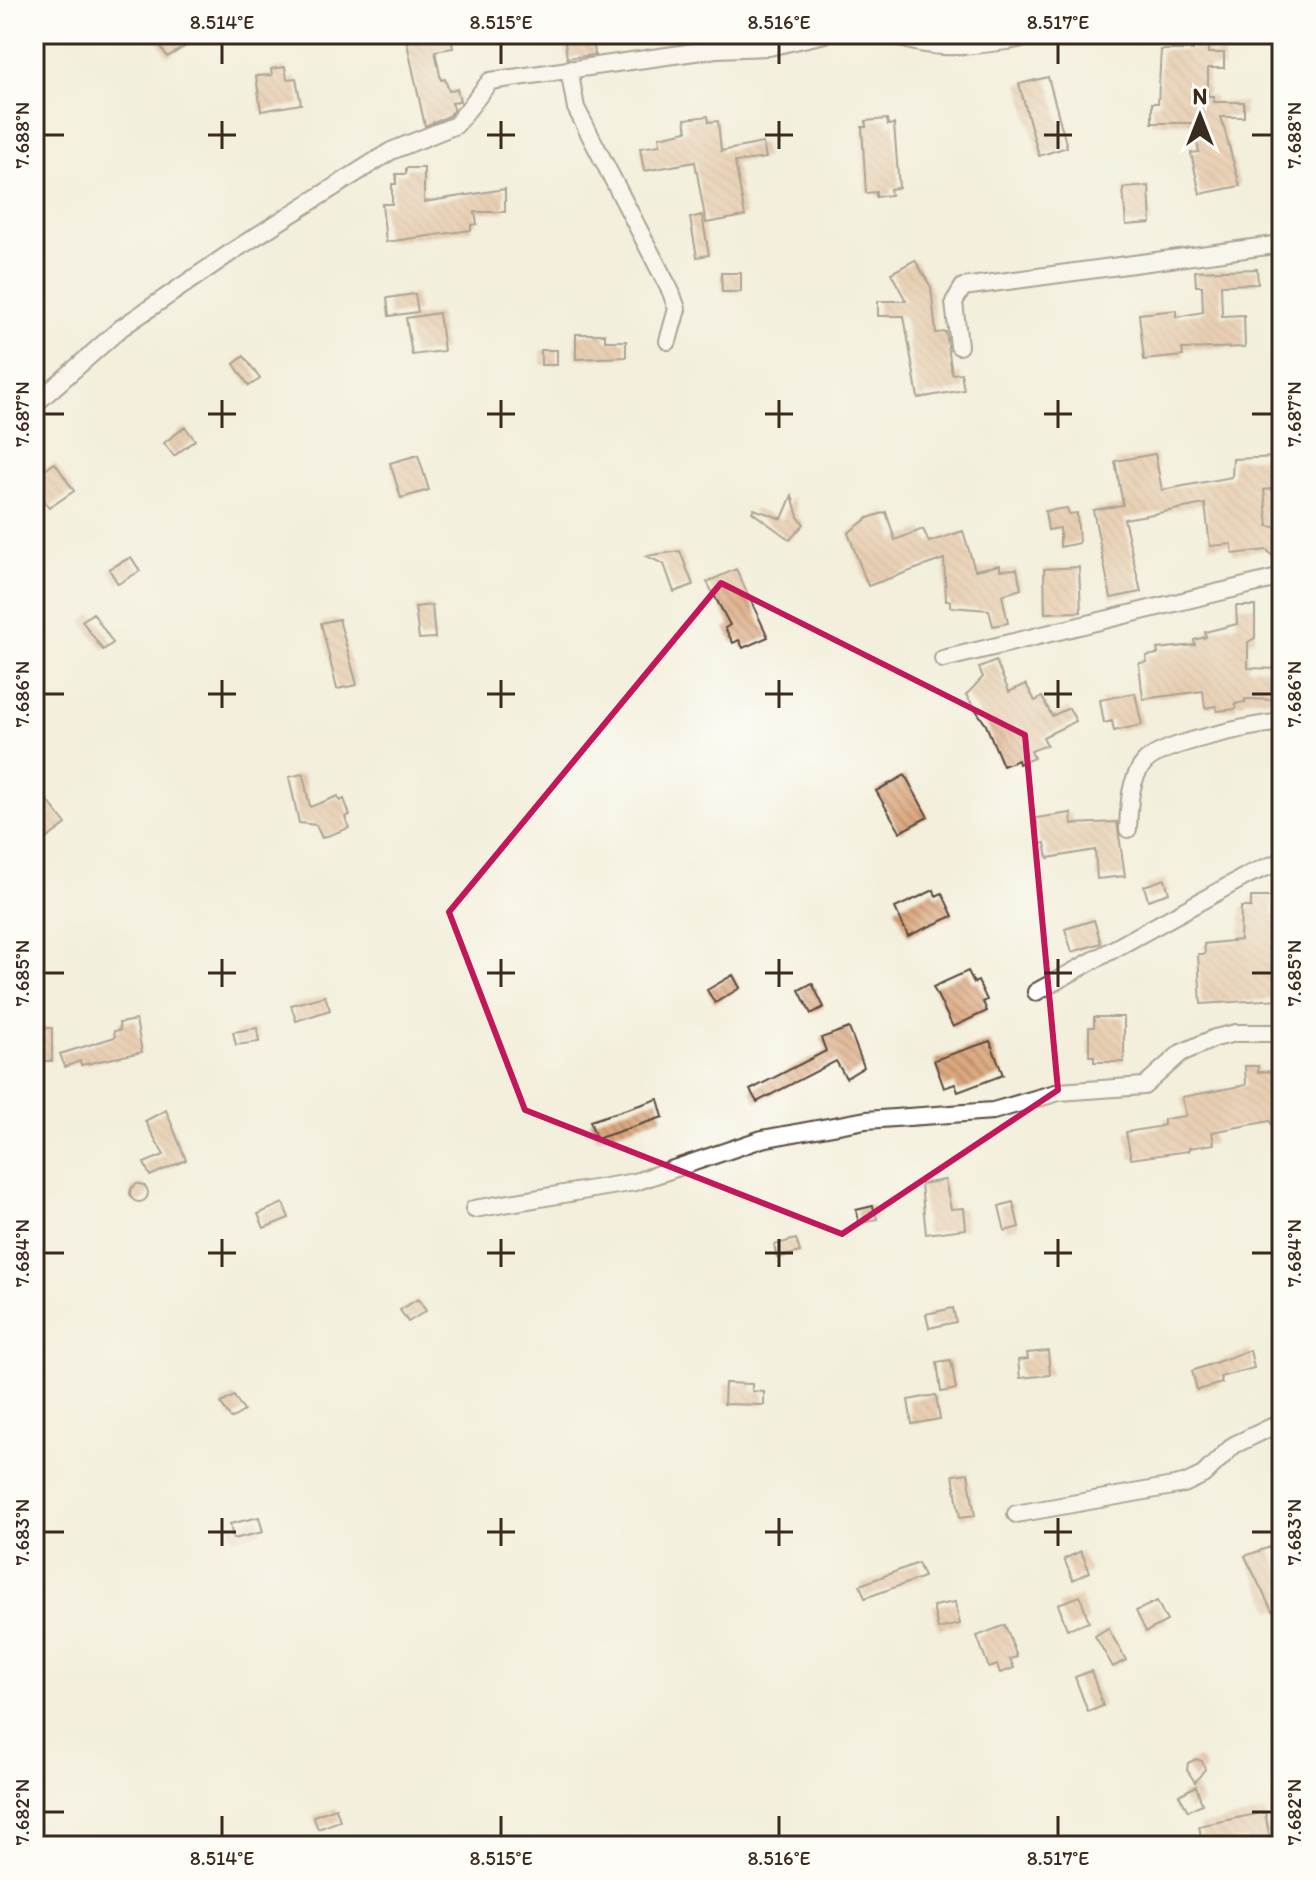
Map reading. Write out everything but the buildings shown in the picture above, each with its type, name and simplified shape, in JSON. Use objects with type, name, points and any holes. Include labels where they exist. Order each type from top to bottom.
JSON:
[{"type":"street","points":[[34,405],[121,328],[236,249],[391,151],[456,125],[490,81],[716,49],[769,47],[825,34]]},
{"type":"street","points":[[893,34],[909,42],[935,46],[1054,34]]},
{"type":"street","points":[[569,69],[576,108],[671,292],[677,309],[668,341]]},
{"type":"street","points":[[959,346],[954,302],[963,287],[1282,244]]},
{"type":"street","points":[[943,659],[1282,577]]},
{"type":"street","points":[[1128,829],[1137,774],[1153,755],[1243,727],[1282,722]]},
{"type":"street","points":[[1036,992],[1250,874],[1282,861]]},
{"type":"street","points":[[474,1209],[635,1182],[762,1139],[866,1120],[993,1111],[1059,1092],[1144,1086],[1181,1053],[1215,1038],[1236,1033],[1282,1033]]},
{"type":"street","points":[[1016,1514],[1184,1484],[1203,1475],[1234,1445],[1282,1422]]},
{"type":"highlighted area","points":[[721,583],[1025,735],[1058,1090],[842,1234],[525,1110],[449,912]]}]
